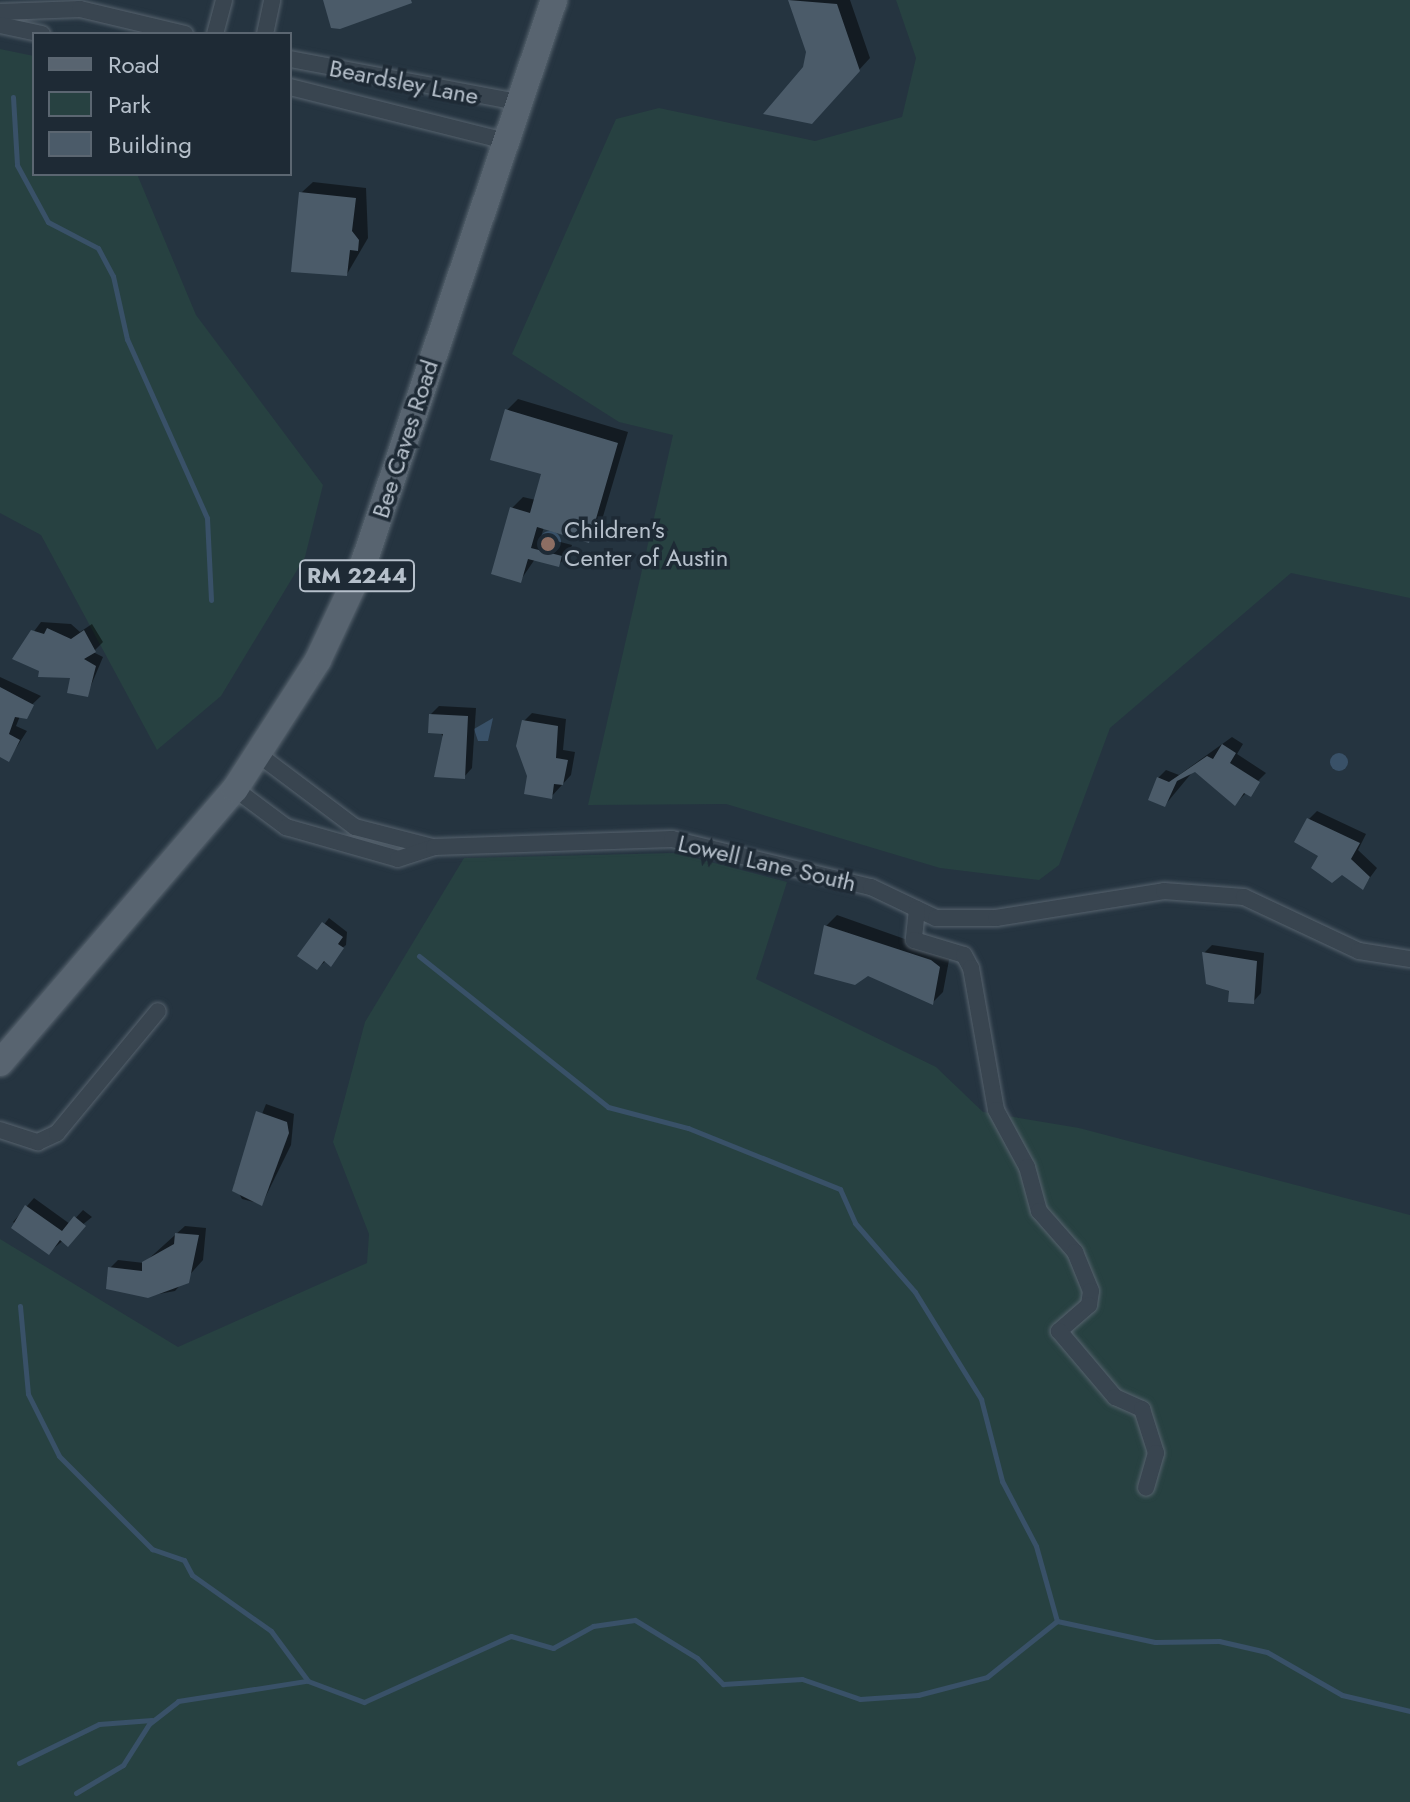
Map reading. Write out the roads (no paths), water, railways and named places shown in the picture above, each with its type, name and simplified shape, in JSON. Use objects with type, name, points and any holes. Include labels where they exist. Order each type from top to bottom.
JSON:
[{"type":"main road","name":"Bee Caves Road","points":[[0,1063],[235,789],[318,660],[364,562],[554,0]]},
{"type":"street","points":[[216,32],[224,0]]},
{"type":"street","points":[[265,32],[272,0]]},
{"type":"street","points":[[0,12],[80,9],[177,32]]},
{"type":"street","points":[[0,25],[33,32]]},
{"type":"street","name":"Beardsley Lane","points":[[292,59],[518,102]]},
{"type":"street","name":"Beardsley Lane","points":[[292,88],[505,141]]},
{"type":"street","name":"Lowell Lane South","points":[[259,755],[355,827],[434,847],[672,839],[871,887],[936,918],[996,918],[1164,891],[1244,897],[1359,951],[1410,959]]},
{"type":"street","name":"Lowell Lane South","points":[[235,789],[286,827],[350,850],[398,859],[434,847]]},
{"type":"street","points":[[917,909],[914,940],[964,955],[971,968],[996,1110],[1027,1167],[1039,1211],[1075,1252],[1091,1291],[1089,1305],[1059,1331],[1115,1397],[1142,1409],[1156,1453],[1146,1488]]},
{"type":"street","points":[[0,1130],[38,1142],[57,1133],[158,1011]]},
{"type":"water","points":[[550,531],[558,534],[561,542],[558,550],[550,553],[542,550],[539,542],[542,534]]},
{"type":"water","points":[[493,718],[488,741],[478,741],[474,729]]},
{"type":"water","points":[[1339,753],[1348,762],[1339,771],[1330,762]]},
{"type":"waterway","points":[[13,97],[17,165],[48,222],[98,248],[113,276],[127,339],[207,518],[211,600]]},
{"type":"waterway","points":[[419,956],[608,1107],[688,1128],[840,1189],[855,1223],[915,1292],[981,1399],[1002,1481],[1036,1546],[1057,1621],[1155,1642],[1219,1641],[1267,1652],[1342,1695],[1410,1711]]},
{"type":"waterway","points":[[20,1306],[28,1394],[59,1456],[152,1549],[184,1560],[192,1575],[271,1631],[308,1681],[364,1702],[511,1636],[553,1648],[593,1626],[635,1620],[697,1658],[723,1684],[802,1679],[860,1699],[918,1695],[987,1677],[1057,1621]]},
{"type":"waterway","points":[[76,1793],[123,1765],[149,1724],[178,1701],[306,1681]]},
{"type":"waterway","points":[[19,1763],[99,1724],[152,1720]]},
{"type":"place","name":"Children's Center of Austin","points":[[548,544]]}]
